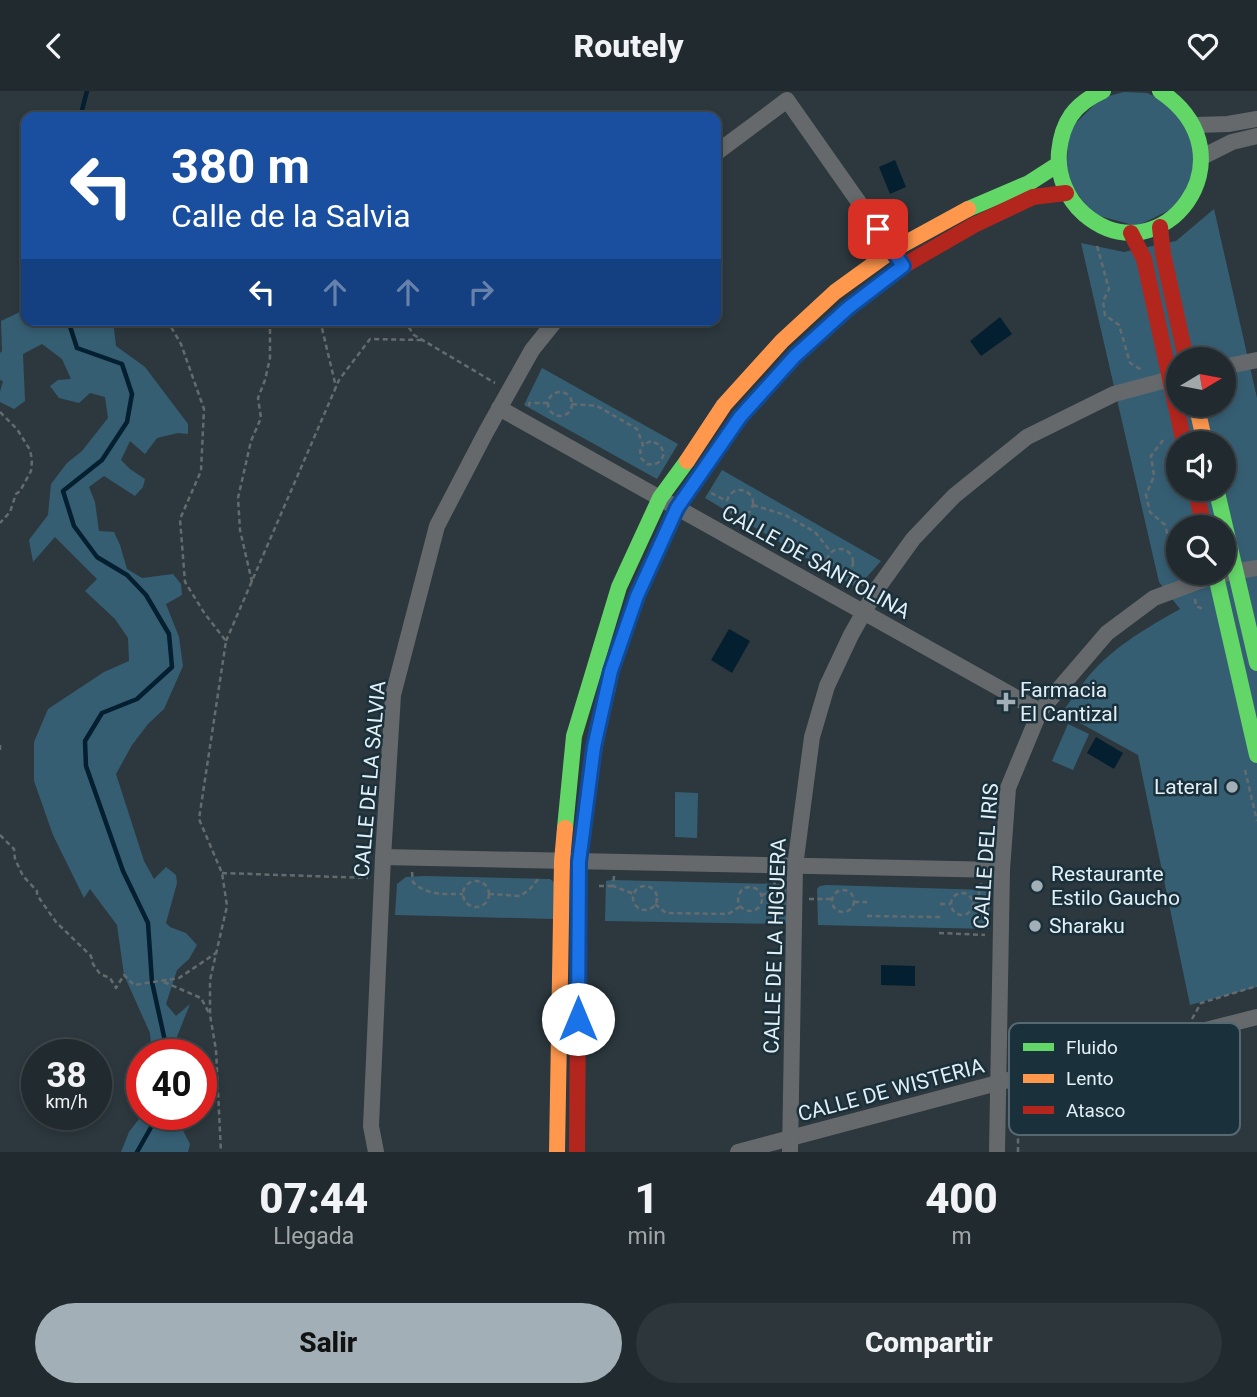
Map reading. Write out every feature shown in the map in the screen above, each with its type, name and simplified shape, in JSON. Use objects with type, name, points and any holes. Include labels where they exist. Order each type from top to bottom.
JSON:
[{"type":"street","points":[[1099,92],[1083,103],[1062,131],[1057,166],[1060,180],[1077,210],[1093,222],[1111,230],[1131,233],[1160,227],[1175,218],[1197,191],[1203,174],[1202,140],[1196,125],[1187,111],[1160,91]]},
{"type":"street","points":[[721,149],[788,100],[903,266]]},
{"type":"street","points":[[1196,125],[1228,124],[1257,118]]},
{"type":"street","points":[[1204,156],[1232,142],[1257,136]]},
{"type":"street","points":[[557,1152],[562,861],[574,736],[619,587],[660,498],[724,405],[782,341],[835,292],[893,250],[967,209],[1029,183],[1057,166]]},
{"type":"street","points":[[577,1152],[579,862],[594,747],[611,671],[637,596],[677,508],[740,417],[795,356],[848,308],[903,266],[974,225],[1033,197],[1066,193]]},
{"type":"street","points":[[1160,227],[1163,254],[1183,347]]},
{"type":"street","points":[[1131,233],[1144,259],[1166,347]]},
{"type":"street","name":"CALLE DE LA SALVIA","points":[[376,1152],[370,1126],[393,695],[438,526],[499,408],[532,350],[551,326]]},
{"type":"street","points":[[1236,364],[1257,360]]},
{"type":"street","name":"CALLE DE LA HIGUERA","points":[[790,1145],[795,866],[812,737],[827,686],[877,589],[913,540],[954,496],[1027,437],[1114,394],[1166,379]]},
{"type":"street","name":"CALLE DE SANTOLINA","points":[[499,408],[1040,711]]},
{"type":"street","name":"CALLE DEL IRIS","points":[[1236,571],[1257,568]]},
{"type":"street","points":[[1236,571],[1257,663]]},
{"type":"street","name":"CALLE DEL IRIS","points":[[997,1152],[1000,935],[1008,788],[1040,711],[1107,633],[1154,598],[1186,585]]},
{"type":"street","points":[[1219,585],[1257,754]]},
{"type":"street","points":[[383,857],[1002,870]]},
{"type":"street","name":"CALLE DE WISTERIA","points":[[1234,1023],[1257,1017]]},
{"type":"street","name":"CALLE DE WISTERIA","points":[[738,1152],[790,1145],[1009,1081]]},
{"type":"path","points":[[1096,242],[1110,289],[1103,301],[1105,315],[1119,325],[1130,363],[1145,372],[1147,384]]},
{"type":"path","points":[[170,326],[181,344],[204,409],[201,471],[180,519],[185,582],[226,641]]},
{"type":"path","points":[[252,582],[240,530],[238,498],[251,441],[261,418],[258,398],[270,358],[270,326]]},
{"type":"path","points":[[321,326],[335,387]]},
{"type":"path","points":[[408,326],[414,335],[509,391]]},
{"type":"path","points":[[221,1152],[216,1050],[210,1015],[210,980],[227,906],[222,873],[199,819],[226,641],[339,380],[370,339],[423,340]]},
{"type":"path","points":[[560,392],[569,396],[572,404],[567,413],[559,416],[551,411],[548,403],[552,394],[560,392]]},
{"type":"path","points":[[572,404],[597,406],[637,429],[643,445],[640,453],[643,462],[652,465],[660,462],[664,453],[660,445],[651,441],[643,445]]},
{"type":"path","points":[[0,412],[17,429],[30,450],[32,460],[31,471],[16,494],[10,512],[0,523]]},
{"type":"path","points":[[1164,440],[1151,456],[1154,476],[1146,495],[1150,512],[1166,529]]},
{"type":"path","points":[[742,490],[750,495],[753,505],[747,514],[737,516],[729,511],[727,501],[732,492],[742,490]]},
{"type":"path","points":[[753,505],[785,515],[815,532],[831,552]]},
{"type":"path","points":[[841,548],[850,553],[853,562],[849,571],[839,575],[830,570],[827,561],[831,552],[841,548]]},
{"type":"path","points":[[849,571],[854,582]]},
{"type":"path","points":[[847,586],[854,582],[877,589]]},
{"type":"path","points":[[0,745],[0,753]]},
{"type":"path","points":[[0,835],[14,849],[15,859],[23,876],[37,891],[56,922],[91,956],[100,974],[110,978],[116,988],[124,975],[134,985],[179,978],[216,953]]},
{"type":"path","points":[[412,858],[412,879],[417,886],[435,893],[463,894]]},
{"type":"path","points":[[489,894],[520,896],[529,890],[543,873],[543,861]]},
{"type":"path","points":[[614,862],[613,886],[634,894]]},
{"type":"path","points":[[761,895],[774,888],[776,865]]},
{"type":"path","points":[[973,902],[978,899],[981,890],[981,869]]},
{"type":"path","points":[[222,873],[382,879]]},
{"type":"path","points":[[475,881],[485,884],[489,894],[486,903],[474,908],[466,903],[463,894],[466,885],[475,881]]},
{"type":"path","points":[[640,887],[649,887],[656,893],[655,904],[649,909],[641,909],[635,904],[634,894],[640,887]]},
{"type":"path","points":[[745,888],[755,888],[761,895],[760,906],[754,910],[746,910],[739,902],[739,895],[745,888]]},
{"type":"path","points":[[844,890],[852,895],[854,902],[850,909],[841,912],[835,909],[832,899],[836,893],[844,890]]},
{"type":"path","points":[[961,892],[969,895],[973,902],[971,911],[965,915],[954,912],[951,904],[953,896],[961,892]]},
{"type":"path","points":[[795,898],[832,899]]},
{"type":"path","points":[[854,902],[866,902]]},
{"type":"path","points":[[655,904],[666,913],[728,914],[741,906]]},
{"type":"path","points":[[940,904],[951,904]]},
{"type":"path","points":[[867,916],[940,917]]},
{"type":"path","points":[[939,933],[1000,935]]},
{"type":"path","points":[[161,981],[201,998],[210,1015]]},
{"type":"shaded area","points":[[1124,92],[1147,93],[1169,103],[1185,120],[1197,164],[1178,206],[1137,226],[1092,214],[1066,177],[1069,130],[1101,98]]},
{"type":"shaded area","points":[[895,160],[906,187],[890,194],[879,167]]},
{"type":"shaded area","points":[[1214,209],[1257,398],[1257,987],[1190,1005],[1138,755],[1062,713],[1084,682],[1105,659],[1141,632],[1180,609],[1159,582],[1081,243],[1124,252],[1176,241]]},
{"type":"shaded area","points":[[21,311],[21,326],[114,326],[116,346],[145,367],[188,424],[188,434],[178,433],[157,438],[145,454],[130,441],[121,460],[145,479],[143,487],[135,496],[104,476],[89,487],[95,502],[99,531],[114,532],[127,569],[142,578],[173,574],[181,584],[182,595],[166,604],[179,637],[183,666],[164,709],[132,745],[116,774],[144,861],[154,879],[166,867],[176,875],[177,883],[166,923],[186,933],[197,945],[189,959],[177,970],[166,1004],[176,1016],[190,1004],[176,1039],[151,1039],[124,975],[117,925],[90,889],[84,898],[53,835],[34,781],[34,742],[48,709],[104,672],[129,661],[128,638],[115,619],[85,591],[97,579],[55,537],[33,562],[29,540],[48,515],[51,484],[108,418],[105,397],[90,393],[79,403],[59,398],[50,386],[58,380],[71,379],[62,359],[42,344],[23,354],[25,401],[14,409],[0,402],[3,381],[0,380],[1,321]]},
{"type":"shaded area","points":[[1000,317],[1012,334],[981,356],[970,341]]},
{"type":"shaded area","points":[[542,368],[678,444],[657,479],[524,405]]},
{"type":"shaded area","points":[[722,470],[881,561],[857,588],[705,498]]},
{"type":"shaded area","points":[[729,629],[750,641],[732,673],[711,660]]},
{"type":"shaded area","points":[[1068,724],[1089,734],[1073,770],[1052,761]]},
{"type":"shaded area","points":[[1096,737],[1123,753],[1114,769],[1087,753]]},
{"type":"shaded area","points":[[675,792],[698,793],[697,838],[675,837]]},
{"type":"shaded area","points":[[406,877],[550,879],[555,883],[554,919],[395,915],[397,884]]},
{"type":"shaded area","points":[[606,881],[783,885],[786,889],[786,924],[605,921]]},
{"type":"shaded area","points":[[827,885],[986,890],[990,893],[989,929],[818,925],[817,889]]},
{"type":"shaded area","points":[[881,965],[915,966],[915,986],[881,985]]},
{"type":"shaded area","points":[[183,1130],[190,1144],[188,1152],[121,1152],[129,1132]]},
{"type":"waterway","points":[[82,112],[87,91]]},
{"type":"waterway","points":[[70,326],[77,348],[122,364],[132,394],[127,422],[102,460],[63,491],[74,526],[97,557],[127,575],[146,595],[169,634],[172,667],[137,699],[102,713],[85,741],[86,766],[123,871],[148,923],[152,982],[165,1039]]},
{"type":"waterway","points":[[137,1152],[149,1130]]},
{"type":"traffic: fast","points":[[1103,91],[1077,108],[1067,123],[1059,152],[1062,178],[1068,194],[1084,214],[1113,230],[1142,232],[1167,221],[1187,202],[1199,176],[1200,147],[1188,118],[1160,91]]},
{"type":"traffic: fast","points":[[968,209],[1029,183],[1057,165]]},
{"type":"traffic: fast","points":[[565,828],[574,736],[619,587],[660,498],[687,461]]},
{"type":"traffic: fast","points":[[1219,501],[1257,663]]},
{"type":"traffic: fast","points":[[1218,585],[1257,755]]},
{"type":"traffic: slow","points":[[687,461],[724,405],[782,341],[835,292],[893,250],[968,209]]},
{"type":"traffic: slow","points":[[607,692],[611,671],[637,596],[677,508],[740,417],[795,356],[848,308],[884,281]]},
{"type":"traffic: slow","points":[[1199,417],[1202,431]]},
{"type":"traffic: slow","points":[[557,1152],[562,861],[565,828]]},
{"type":"traffic: jam","points":[[884,281],[903,266],[974,225],[1033,197],[1066,193]]},
{"type":"traffic: jam","points":[[1160,227],[1163,254],[1183,347]]},
{"type":"traffic: jam","points":[[1131,233],[1144,259],[1181,431]]},
{"type":"traffic: jam","points":[[1198,501],[1201,515]]},
{"type":"traffic: jam","points":[[577,1152],[579,861],[595,746],[607,692]]},
{"type":"place","name":"Farmacia El Cantizal","points":[[1006,702]]},
{"type":"place","name":"Lateral","points":[[1232,787]]},
{"type":"place","name":"Restaurante Estilo Gaucho","points":[[1037,886]]},
{"type":"place","name":"Sharaku","points":[[1035,926]]},
{"type":"route","points":[[578,1019],[579,862],[594,747],[611,671],[637,596],[677,508],[740,417],[795,356],[848,308],[903,266],[878,229]]}]
